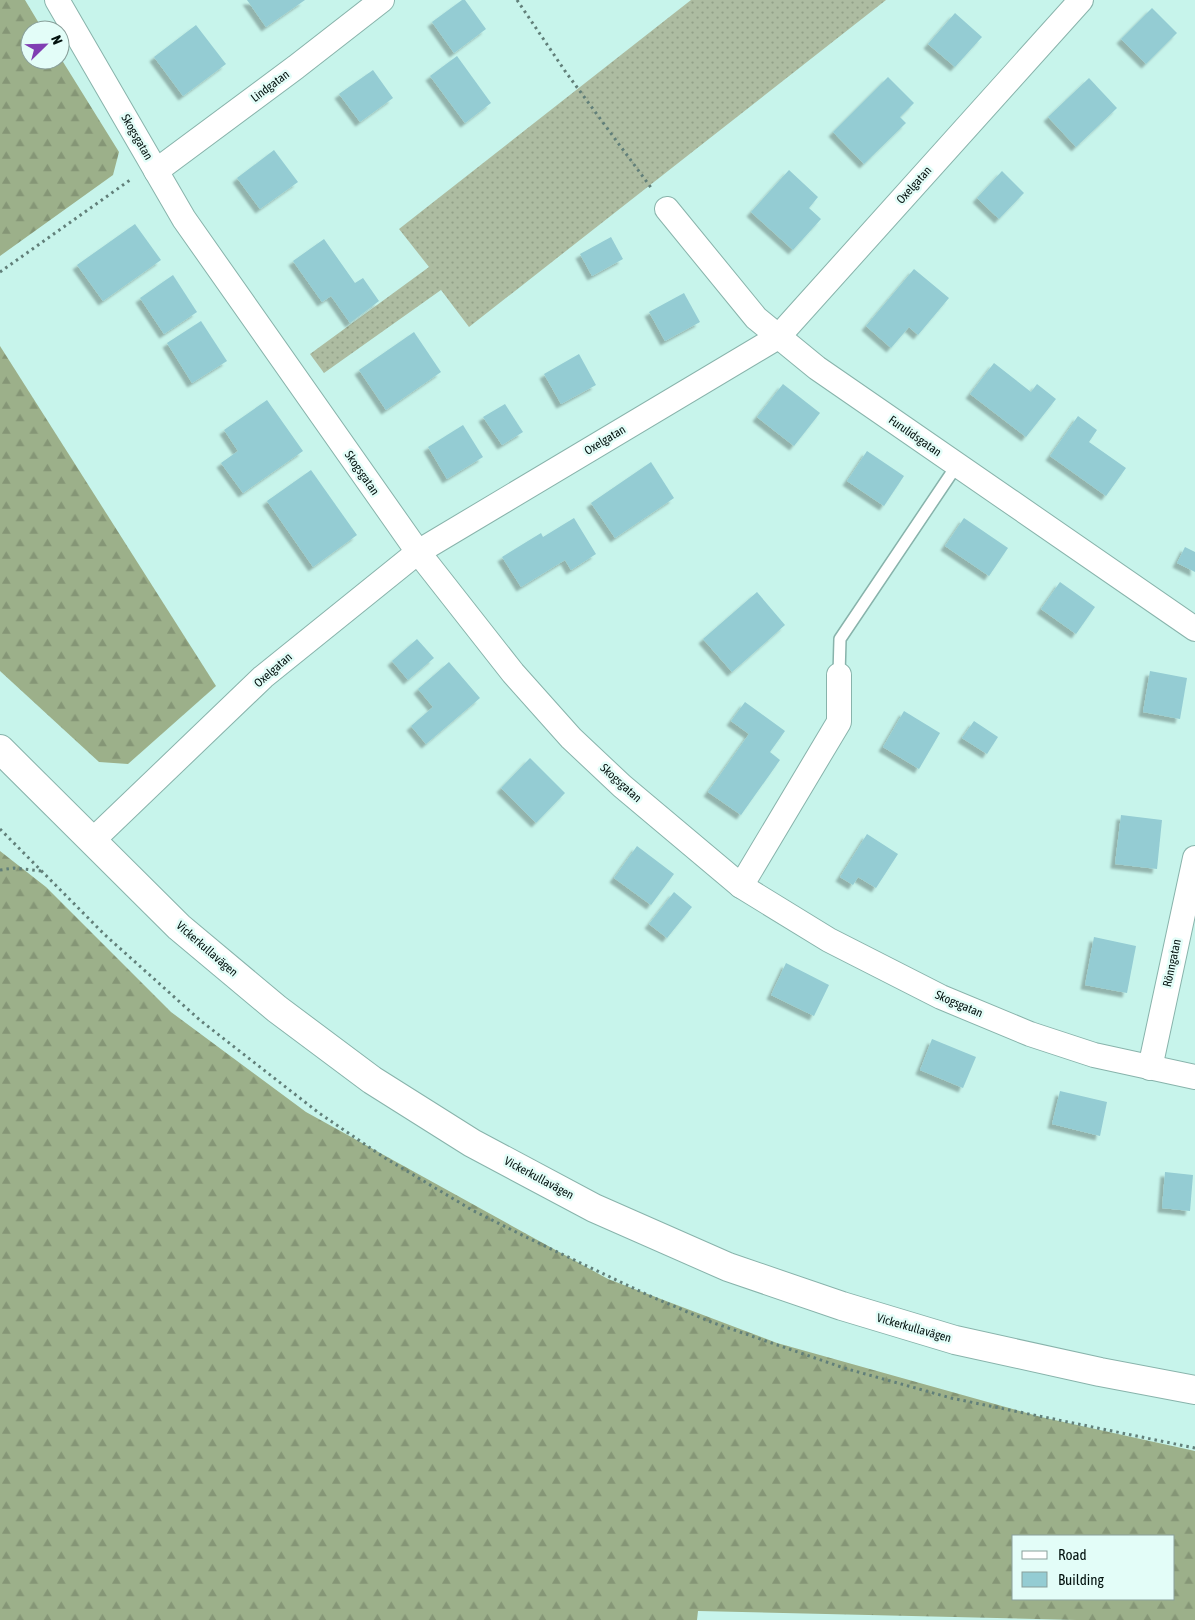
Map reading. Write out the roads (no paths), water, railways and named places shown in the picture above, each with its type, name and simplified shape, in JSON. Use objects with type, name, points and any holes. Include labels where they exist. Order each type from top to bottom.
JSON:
[{"type":"main road","name":"Vickerkullavägen","points":[[0,749],[179,926],[277,1009],[372,1080],[472,1143],[594,1208],[728,1267],[842,1306],[955,1340],[1100,1372],[1195,1390]]},
{"type":"street","name":"Skogsgatan","points":[[57,0],[184,219],[418,552],[513,673],[571,738],[622,786],[741,886],[830,940],[941,997],[1030,1034],[1094,1054],[1195,1077]]},
{"type":"street","name":"Lindgatan","points":[[154,168],[296,67],[382,0]]},
{"type":"street","name":"Oxelgatan","points":[[92,841],[263,677],[418,552],[778,337],[1081,0]]},
{"type":"street","name":"Furulidsgatan","points":[[667,209],[756,318],[778,337],[817,368],[1195,629]]},
{"type":"street","points":[[741,886],[839,722],[839,676]]},
{"type":"street","name":"Rönngatan","points":[[1150,1068],[1195,858]]},
{"type":"lane","points":[[839,676],[840,639],[957,465]]}]
